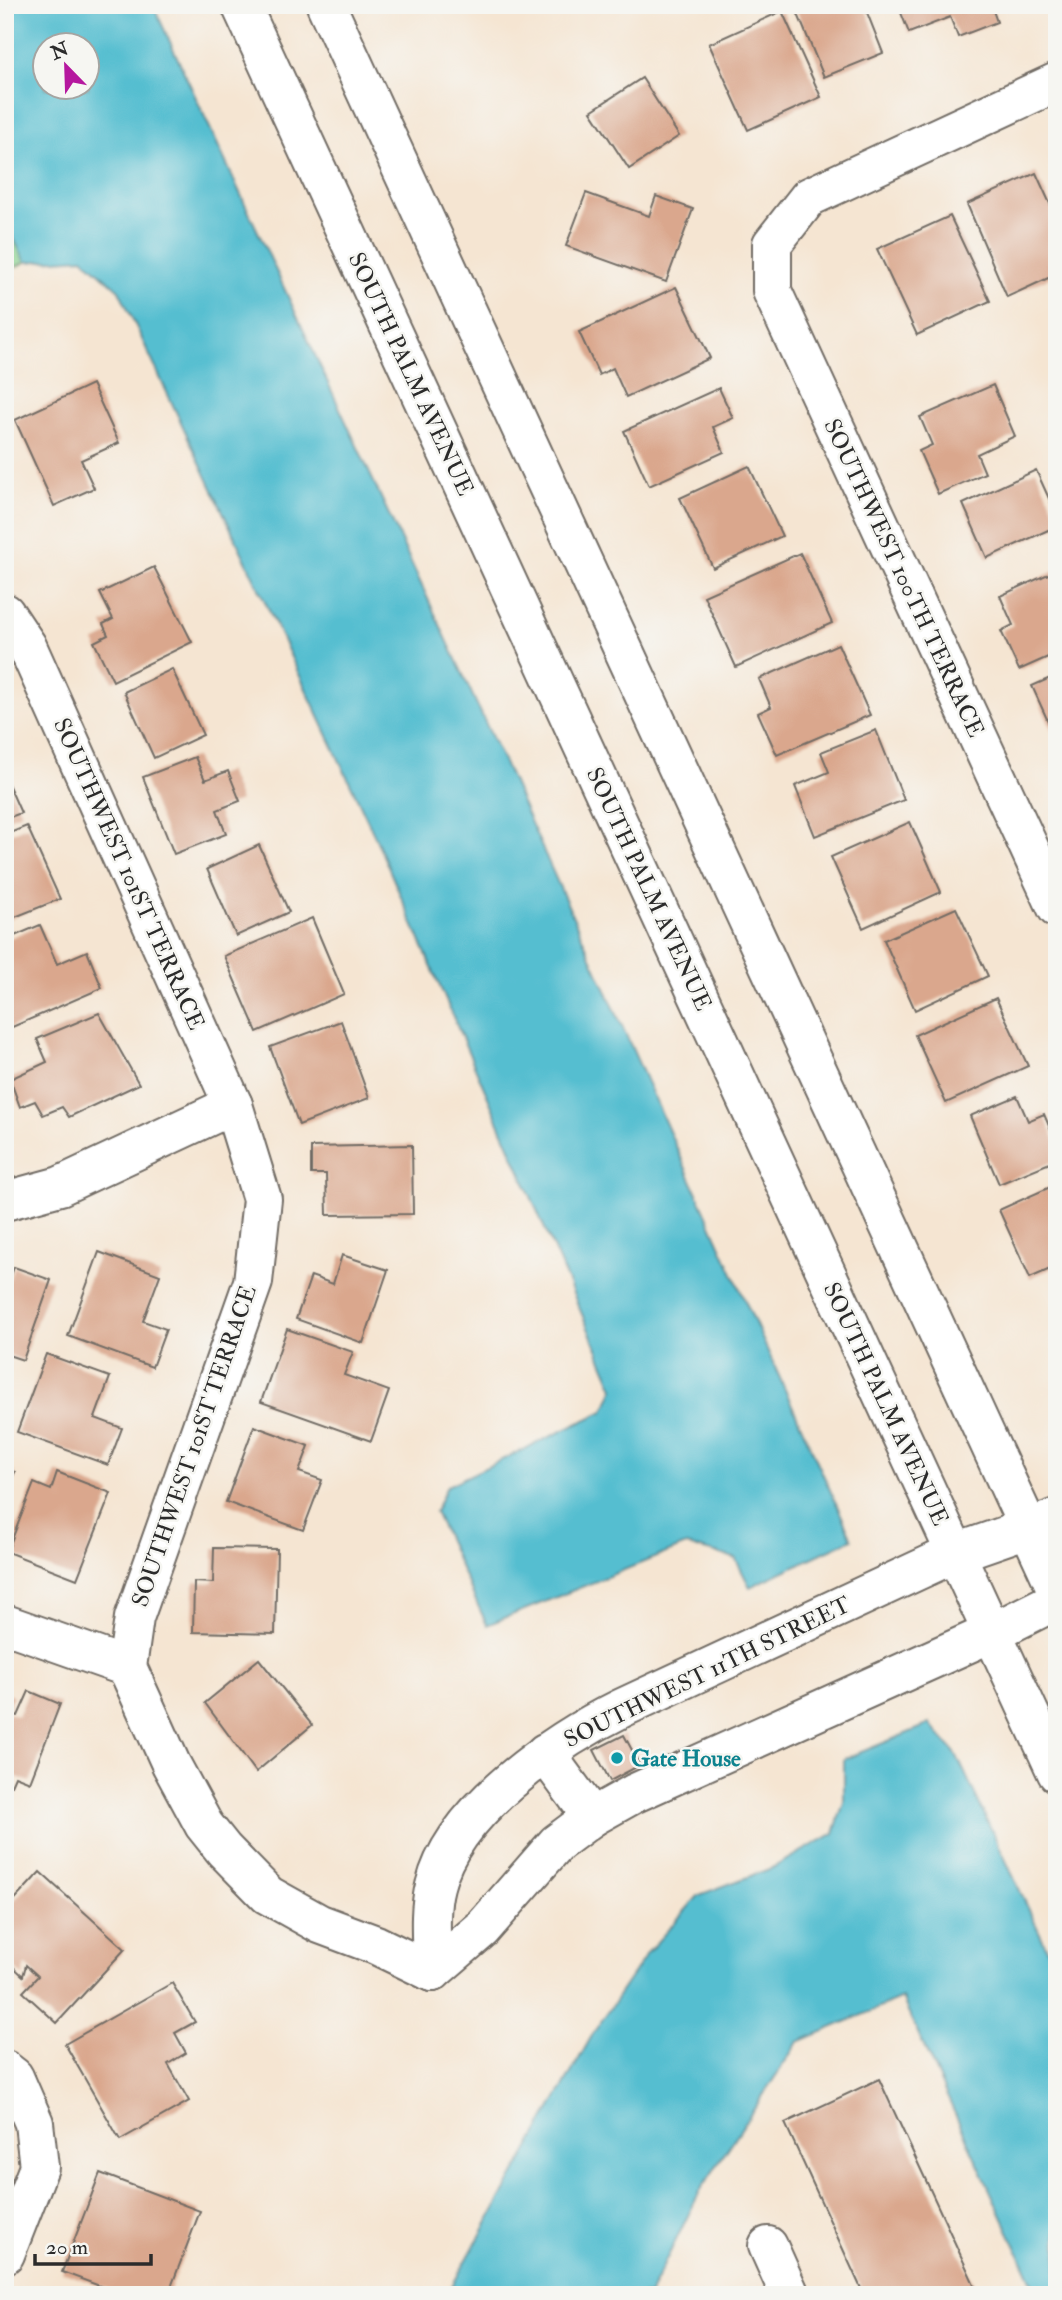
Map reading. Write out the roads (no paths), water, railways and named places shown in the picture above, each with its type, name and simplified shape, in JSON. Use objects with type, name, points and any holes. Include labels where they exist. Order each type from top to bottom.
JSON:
[{"type":"street","name":"SOUTH PALM AVENUE","points":[[241,5],[953,1554],[1057,1773]]},
{"type":"street","points":[[326,5],[1042,1522],[1057,1590]]},
{"type":"street","name":"SOUTHWEST 100TH TERRACE","points":[[1057,82],[809,197],[772,244],[772,291],[1057,908]]},
{"type":"street","name":"SOUTHWEST 101ST TERRACE","points":[[7,615],[33,659],[233,1105],[262,1199],[253,1282],[134,1618],[127,1667]]},
{"type":"street","points":[[5,1202],[60,1186],[233,1105]]},
{"type":"street","name":"SOUTHWEST 11TH STREET","points":[[432,1972],[434,1886],[448,1853],[475,1815],[545,1752],[578,1730],[622,1708],[953,1554],[1042,1522]]},
{"type":"street","points":[[5,1624],[127,1667],[171,1764],[204,1825],[245,1874],[268,1895],[320,1924],[376,1945],[432,1972],[482,1929],[557,1843],[592,1817],[635,1793],[991,1633],[1057,1600]]},
{"type":"street","points":[[545,1752],[592,1817]]},
{"type":"street","points":[[5,2254],[39,2167],[34,2123],[9,2073]]},
{"type":"street","points":[[768,2246],[790,2295]]},
{"type":"water","points":[[5,5],[153,5],[509,774],[852,1539],[750,1587],[735,1558],[686,1545],[487,1625],[435,1512],[447,1486],[604,1411],[614,1388],[373,832],[119,290],[83,258],[26,262],[5,222]]},
{"type":"water","points":[[930,1724],[956,1754],[1057,1970],[1057,2295],[1038,2295],[902,1998],[798,2042],[700,2191],[649,2295],[447,2295],[594,2032],[648,1952],[699,1895],[772,1868],[834,1833],[844,1802],[844,1759]]},
{"type":"place","name":"Gate House","points":[[617,1758]]}]
